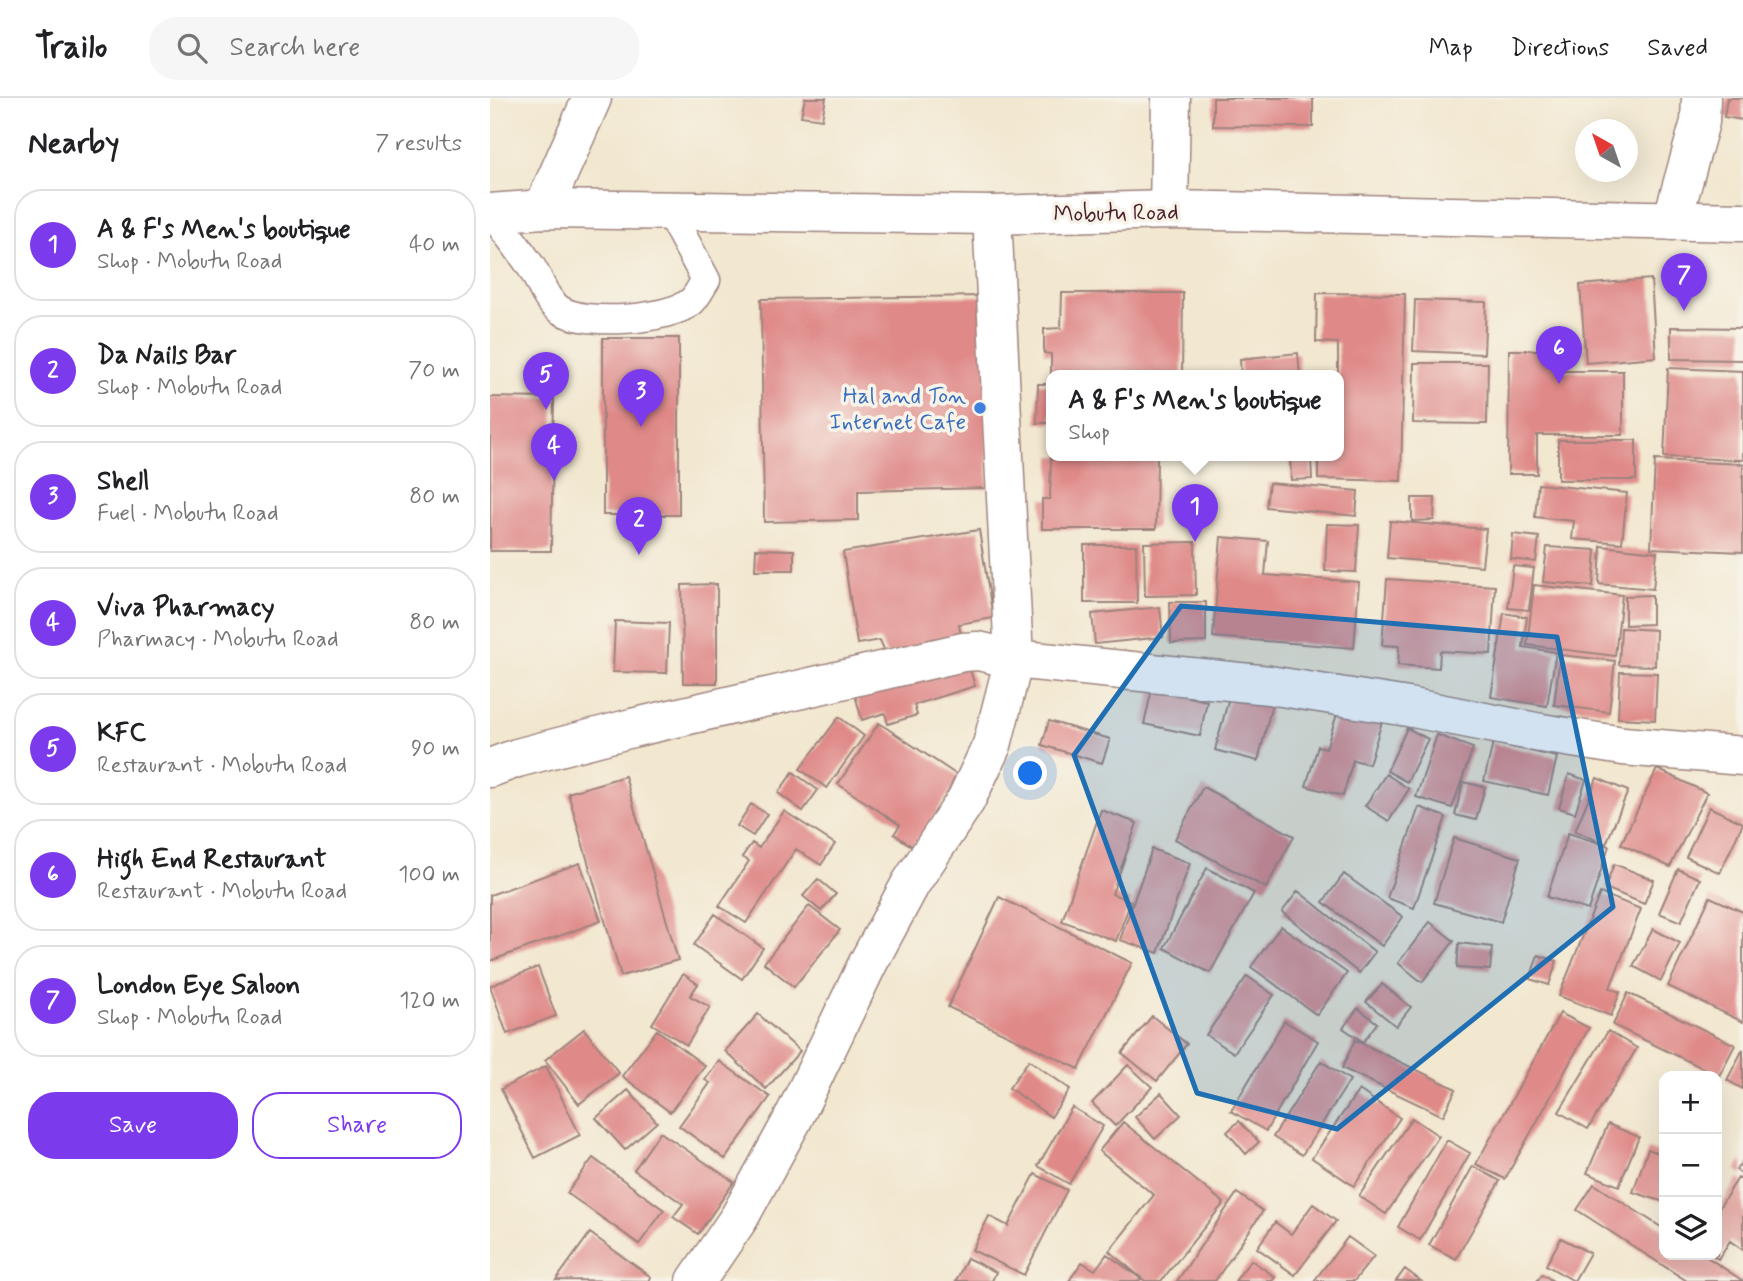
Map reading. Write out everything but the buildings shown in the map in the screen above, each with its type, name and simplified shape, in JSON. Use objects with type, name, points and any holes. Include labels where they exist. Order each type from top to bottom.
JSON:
[{"type":"street","points":[[543,209],[592,98]]},
{"type":"street","points":[[1168,209],[1171,98]]},
{"type":"street","points":[[1672,222],[1700,122],[1701,98]]},
{"type":"street","name":"Mobutu Road","points":[[490,213],[543,209],[992,215],[1168,209],[1743,222]]},
{"type":"street","points":[[695,1281],[739,1217],[785,1133],[868,963],[911,883],[966,800],[992,745],[1014,659],[992,215]]},
{"type":"street","points":[[490,768],[517,758],[632,729],[963,652],[987,652],[1014,659],[1269,685],[1623,746],[1743,756]]},
{"type":"lane","points":[[490,213],[532,267],[543,291],[560,310],[587,318],[647,318],[671,313],[692,301],[706,280],[669,211]]},
{"type":"highlighted area","points":[[1181,606],[1557,637],[1613,907],[1337,1129],[1197,1093],[1074,755]]},
{"type":"place","name":"London Eye Saloon","points":[[1684,311]]},
{"type":"place","name":"High End Restaurant","points":[[1559,384]]},
{"type":"place","name":"Hal and Ton Internet Cafe","points":[[980,408]]},
{"type":"place","name":"KFC","points":[[546,410]]},
{"type":"place","name":"Shell","points":[[641,427]]},
{"type":"place","name":"Viva Pharmacy","points":[[554,481]]},
{"type":"place","name":"A & F's Men's boutique","points":[[1195,542]]},
{"type":"place","name":"Da Nails Bar","points":[[639,555]]}]
